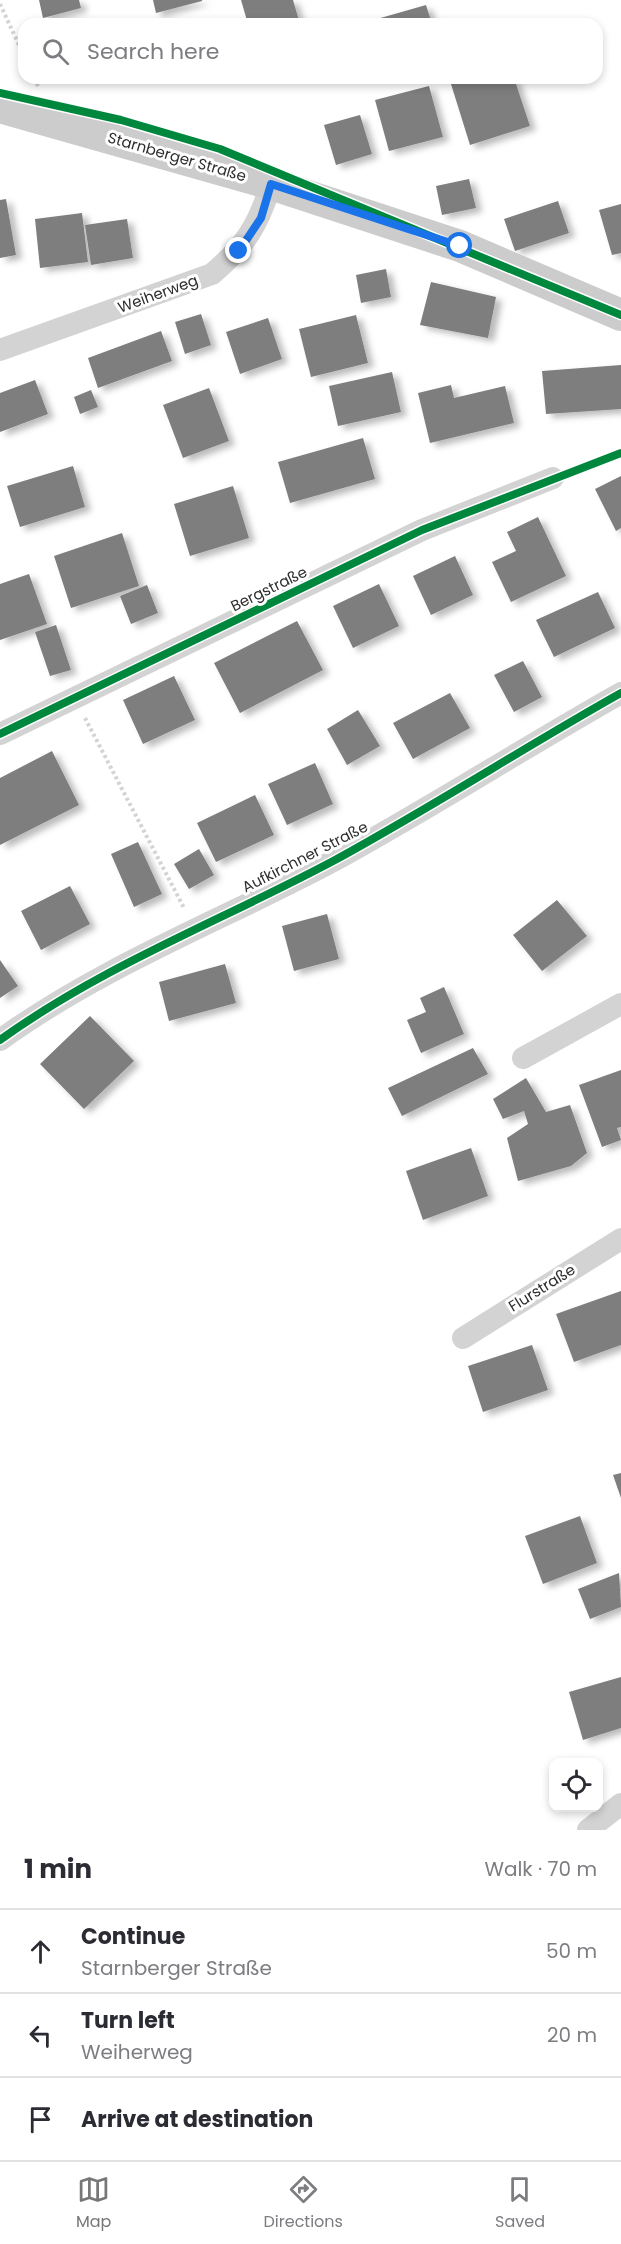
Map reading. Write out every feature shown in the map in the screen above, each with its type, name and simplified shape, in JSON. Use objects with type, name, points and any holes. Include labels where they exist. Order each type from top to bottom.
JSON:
[{"type":"main road","name":"Starnberger Straße","points":[[0,107],[271,184],[460,246],[621,315]]},
{"type":"street","name":"Weiherweg","points":[[0,350],[212,274],[245,243],[261,218],[271,184]]},
{"type":"street","name":"Bergstraße","points":[[0,734],[422,530],[553,478]]},
{"type":"street","name":"Aufkirchner Straße","points":[[0,1040],[43,1009],[194,928],[334,860],[621,693]]},
{"type":"street","points":[[523,1058],[621,1004]]},
{"type":"street","name":"Flurstraße","points":[[463,1338],[621,1239]]},
{"type":"street","points":[[588,1830],[621,1804]]},
{"type":"path","points":[[0,4],[18,43]]},
{"type":"path","points":[[74,698],[194,928]]},
{"type":"building","points":[[39,0],[79,0],[81,8],[43,18]]},
{"type":"building","points":[[153,0],[202,0],[202,1],[156,13]]},
{"type":"building","points":[[241,0],[293,0],[298,18],[246,18]]},
{"type":"building","points":[[426,5],[430,18],[380,18]]},
{"type":"building","points":[[451,84],[516,84],[530,126],[470,145]]},
{"type":"building","points":[[429,86],[443,137],[389,151],[375,100]]},
{"type":"building","points":[[360,115],[372,154],[336,165],[324,125]]},
{"type":"building","points":[[469,179],[476,208],[442,215],[436,186]]},
{"type":"building","points":[[6,199],[16,255],[0,258],[0,200]]},
{"type":"building","points":[[558,201],[569,233],[515,251],[504,219]]},
{"type":"building","points":[[621,204],[621,253],[612,255],[599,210]]},
{"type":"building","points":[[82,213],[88,262],[40,268],[35,219]]},
{"type":"building","points":[[127,219],[133,258],[91,265],[85,225]]},
{"type":"building","points":[[386,269],[391,297],[361,303],[356,275]]},
{"type":"building","points":[[431,282],[496,297],[488,338],[420,325]]},
{"type":"building","points":[[201,314],[211,345],[185,354],[175,322]]},
{"type":"building","points":[[356,315],[368,363],[311,377],[299,329]]},
{"type":"building","points":[[268,318],[282,359],[240,374],[226,332]]},
{"type":"building","points":[[161,331],[172,361],[98,388],[88,358]]},
{"type":"building","points":[[621,365],[621,409],[546,414],[542,371]]},
{"type":"building","points":[[392,372],[401,412],[338,426],[329,386]]},
{"type":"building","points":[[35,380],[48,414],[0,432],[0,393]]},
{"type":"building","points":[[451,385],[454,398],[505,386],[514,423],[430,443],[418,393]]},
{"type":"building","points":[[209,388],[229,441],[183,458],[163,405]]},
{"type":"building","points":[[91,390],[98,407],[80,414],[74,397]]},
{"type":"building","points":[[363,438],[375,479],[290,503],[278,462]]},
{"type":"building","points":[[73,466],[85,507],[20,527],[7,486]]},
{"type":"building","points":[[621,476],[621,528],[616,531],[595,489]]},
{"type":"building","points":[[233,486],[249,538],[190,556],[174,504]]},
{"type":"building","points":[[538,517],[566,576],[511,602],[492,562],[516,551],[507,532]]},
{"type":"building","points":[[122,533],[139,586],[71,608],[54,556]]},
{"type":"building","points":[[455,556],[473,595],[431,615],[413,576]]},
{"type":"building","points":[[29,574],[47,624],[0,640],[0,584]]},
{"type":"building","points":[[379,584],[399,626],[353,648],[333,606]]},
{"type":"building","points":[[147,585],[158,613],[131,624],[120,596]]},
{"type":"building","points":[[598,592],[615,628],[554,657],[536,620]]},
{"type":"building","points":[[297,621],[323,670],[240,713],[214,663]]},
{"type":"building","points":[[56,625],[71,670],[50,676],[35,632]]},
{"type":"building","points":[[523,661],[542,697],[514,712],[494,675]]},
{"type":"building","points":[[174,676],[195,720],[143,744],[123,700]]},
{"type":"building","points":[[450,693],[470,728],[413,759],[393,723]]},
{"type":"building","points":[[358,710],[380,746],[347,765],[327,729]]},
{"type":"building","points":[[52,751],[79,805],[0,845],[0,778]]},
{"type":"building","points":[[315,763],[333,804],[287,825],[268,784]]},
{"type":"building","points":[[255,795],[274,835],[216,862],[197,823]]},
{"type":"building","points":[[138,842],[162,894],[134,907],[111,854]]},
{"type":"building","points":[[199,849],[214,875],[189,889],[174,864]]},
{"type":"building","points":[[70,886],[90,924],[41,950],[21,911]]},
{"type":"building","points":[[557,900],[587,936],[542,971],[513,935]]},
{"type":"building","points":[[327,914],[339,959],[294,971],[282,926]]},
{"type":"building","points":[[0,960],[18,986],[0,998]]},
{"type":"building","points":[[225,964],[236,1003],[169,1021],[159,982]]},
{"type":"building","points":[[444,987],[464,1034],[421,1053],[407,1020],[426,1012],[420,998]]},
{"type":"building","points":[[90,1016],[134,1061],[84,1109],[40,1064]]},
{"type":"building","points":[[473,1048],[488,1074],[402,1116],[388,1088]]},
{"type":"building","points":[[621,1070],[621,1127],[617,1128],[621,1140],[602,1147],[579,1085]]},
{"type":"building","points":[[526,1078],[546,1112],[570,1105],[587,1153],[571,1166],[518,1181],[507,1138],[528,1124],[524,1111],[503,1119],[493,1099]]},
{"type":"building","points":[[471,1148],[488,1196],[423,1220],[406,1171]]},
{"type":"building","points":[[621,1291],[621,1345],[574,1362],[556,1314]]},
{"type":"building","points":[[532,1345],[548,1390],[483,1412],[468,1366]]},
{"type":"building","points":[[621,1473],[621,1498],[613,1475]]},
{"type":"building","points":[[580,1516],[597,1563],[543,1584],[525,1536]]},
{"type":"building","points":[[619,1573],[621,1607],[590,1619],[578,1589]]},
{"type":"building","points":[[621,1677],[621,1728],[583,1740],[569,1692]]},
{"type":"cycle path","points":[[0,93],[121,120],[220,149],[621,315]]},
{"type":"cycle path","points":[[0,734],[422,530],[621,453]]},
{"type":"cycle path","points":[[0,1040],[40,1013],[122,966],[293,882],[371,840],[621,693]]},
{"type":"route","points":[[239,251],[261,218],[271,184],[460,246]]}]
